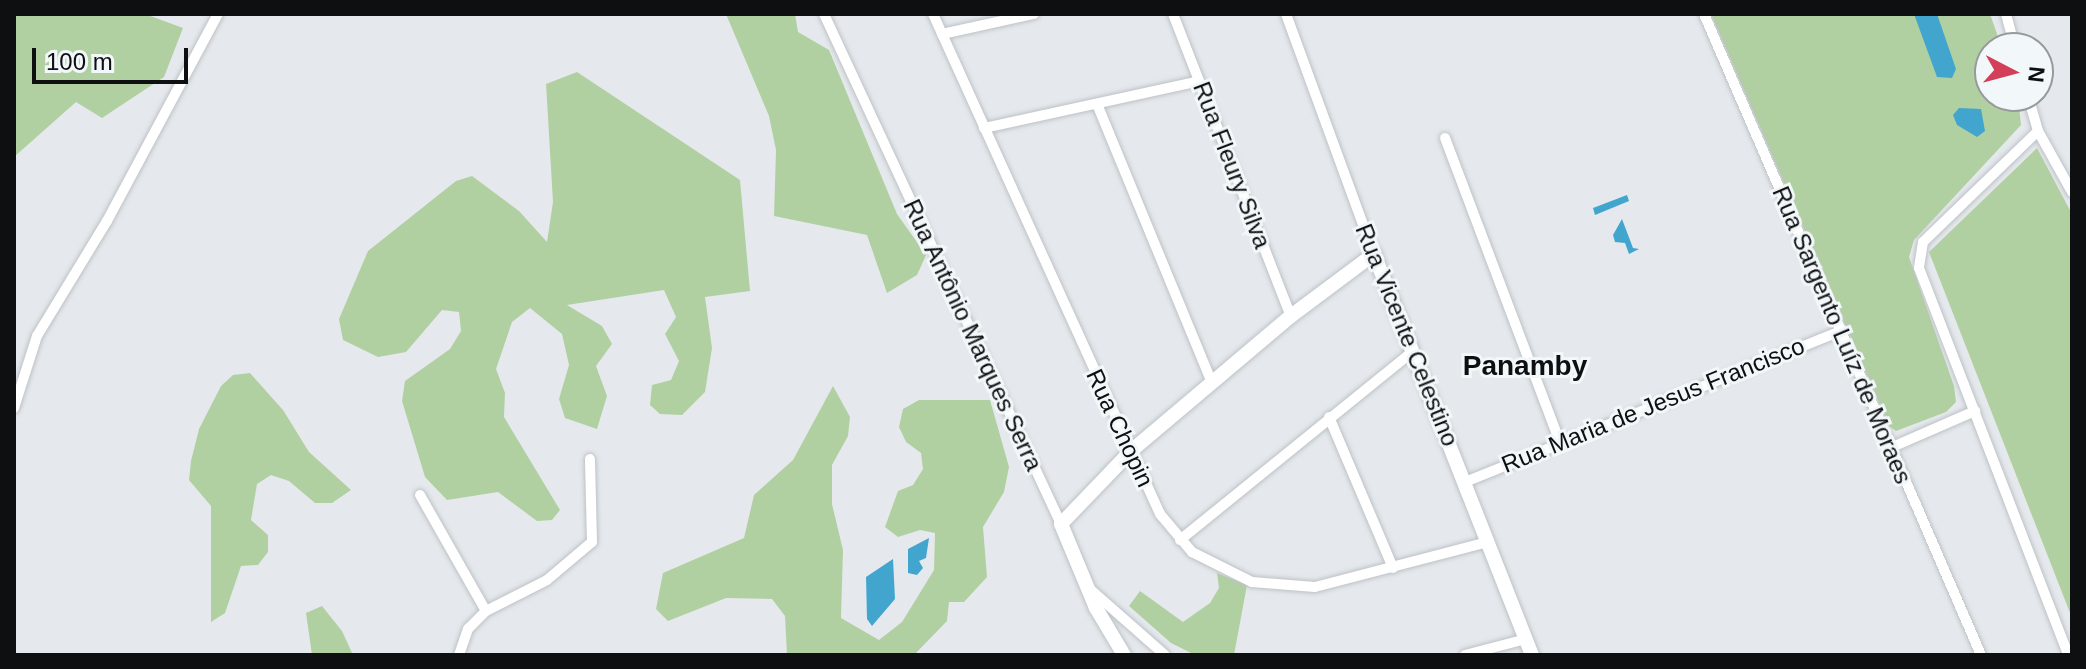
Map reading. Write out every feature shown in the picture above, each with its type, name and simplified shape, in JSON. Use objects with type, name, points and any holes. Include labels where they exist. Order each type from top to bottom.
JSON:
[{"type":"street","points":[[14,408],[37,336],[107,221],[218,14]]},
{"type":"street","name":"Rua Antônio Marques Serra","points":[[824,14],[1087,585],[1124,655]]},
{"type":"street","name":"Rua Chopin","points":[[933,14],[1160,514],[1180,540],[1220,570],[1280,587],[1315,587],[1488,542]]},
{"type":"street","points":[[942,34],[1034,14]]},
{"type":"street","name":"Rua Fleury Silva","points":[[1173,14],[1291,316]]},
{"type":"street","name":"Rua Vicente Celestino","points":[[1286,14],[1374,254],[1532,655]]},
{"type":"street","name":"Rua Sargento Luíz de Moraes","points":[[1704,14],[1981,655]]},
{"type":"street","points":[[984,128],[1199,81]]},
{"type":"street","points":[[1097,104],[1212,383]]},
{"type":"street","points":[[2033,112],[2038,131],[2072,192]]},
{"type":"street","points":[[2038,131],[1919,247],[1919,268],[2068,655]]},
{"type":"street","points":[[1445,138],[1560,442]]},
{"type":"street","points":[[1061,524],[1131,451],[1291,316],[1374,254]]},
{"type":"street","name":"Rua Maria de Jesus Francisco","points":[[1465,482],[1843,330]]},
{"type":"street","points":[[1180,540],[1413,351]]},
{"type":"street","points":[[1890,448],[1975,411]]},
{"type":"street","points":[[1329,417],[1393,568]]},
{"type":"street","points":[[459,655],[468,629],[486,611],[547,580],[592,542],[590,459]]},
{"type":"street","points":[[420,495],[486,611]]},
{"type":"street","points":[[1087,585],[1165,655]]},
{"type":"street","points":[[1465,655],[1526,639]]},
{"type":"green space","points":[[14,14],[145,14],[183,28],[164,77],[102,118],[76,102],[14,157]]},
{"type":"green space","points":[[726,14],[795,14],[798,32],[829,50],[897,214],[926,255],[917,275],[887,293],[867,235],[774,216],[776,150],[769,116]]},
{"type":"green space","points":[[1711,14],[1990,14],[1996,32],[1974,32],[1974,112],[2020,112],[2021,125],[1914,240],[1909,257],[1954,386],[1956,402],[1946,412],[1896,431],[1889,426]]},
{"type":"green space","points":[[577,72],[740,180],[750,291],[705,297],[712,348],[705,392],[682,415],[660,414],[650,405],[652,385],[671,380],[679,361],[665,334],[676,317],[664,290],[567,305],[602,326],[612,344],[596,366],[607,396],[597,429],[565,418],[559,399],[569,365],[562,334],[530,308],[512,322],[496,369],[505,393],[504,417],[560,510],[552,520],[537,521],[498,492],[447,500],[425,477],[402,401],[405,381],[450,349],[461,331],[459,312],[442,310],[406,352],[378,357],[343,340],[339,319],[368,251],[456,181],[472,176],[519,211],[547,242],[553,202],[546,84]]},
{"type":"green space","points":[[2037,148],[2072,214],[2072,618],[1929,252]]},
{"type":"green space","points":[[250,373],[283,410],[309,452],[351,490],[332,503],[315,503],[289,481],[271,475],[257,484],[251,520],[268,535],[268,552],[258,565],[241,566],[225,613],[211,622],[211,506],[189,480],[191,461],[199,429],[221,386],[233,375]]},
{"type":"green space","points":[[833,386],[850,417],[848,436],[832,465],[832,504],[843,550],[841,618],[879,640],[902,622],[934,570],[935,533],[920,530],[898,537],[885,527],[898,491],[913,485],[923,469],[921,453],[906,442],[899,427],[903,409],[919,400],[990,400],[1009,467],[1004,492],[983,527],[987,577],[964,602],[949,602],[947,621],[914,655],[787,655],[785,616],[772,599],[726,598],[668,621],[656,609],[663,573],[744,538],[754,495],[793,460]]},
{"type":"green space","points":[[1217,573],[1247,585],[1234,655],[1195,655],[1171,643],[1129,606],[1140,591],[1183,622],[1210,603],[1219,588]]},
{"type":"green space","points":[[322,606],[342,631],[353,655],[312,655],[306,613]]},
{"type":"water","points":[[1914,14],[1937,14],[1956,69],[1952,78],[1937,77]]},
{"type":"water","points":[[1959,108],[1982,112],[1985,131],[1977,137],[1957,125],[1953,115]]},
{"type":"water","points":[[1627,195],[1629,201],[1595,215],[1593,208]]},
{"type":"water","points":[[1622,219],[1633,248],[1639,249],[1629,254],[1625,243],[1615,242],[1613,235]]},
{"type":"water","points":[[929,538],[926,558],[919,561],[923,568],[917,575],[908,573],[908,549]]},
{"type":"water","points":[[893,559],[895,599],[872,626],[867,619],[866,577]]},
{"type":"district","name":"Panamby","points":[[1525,366]]}]
